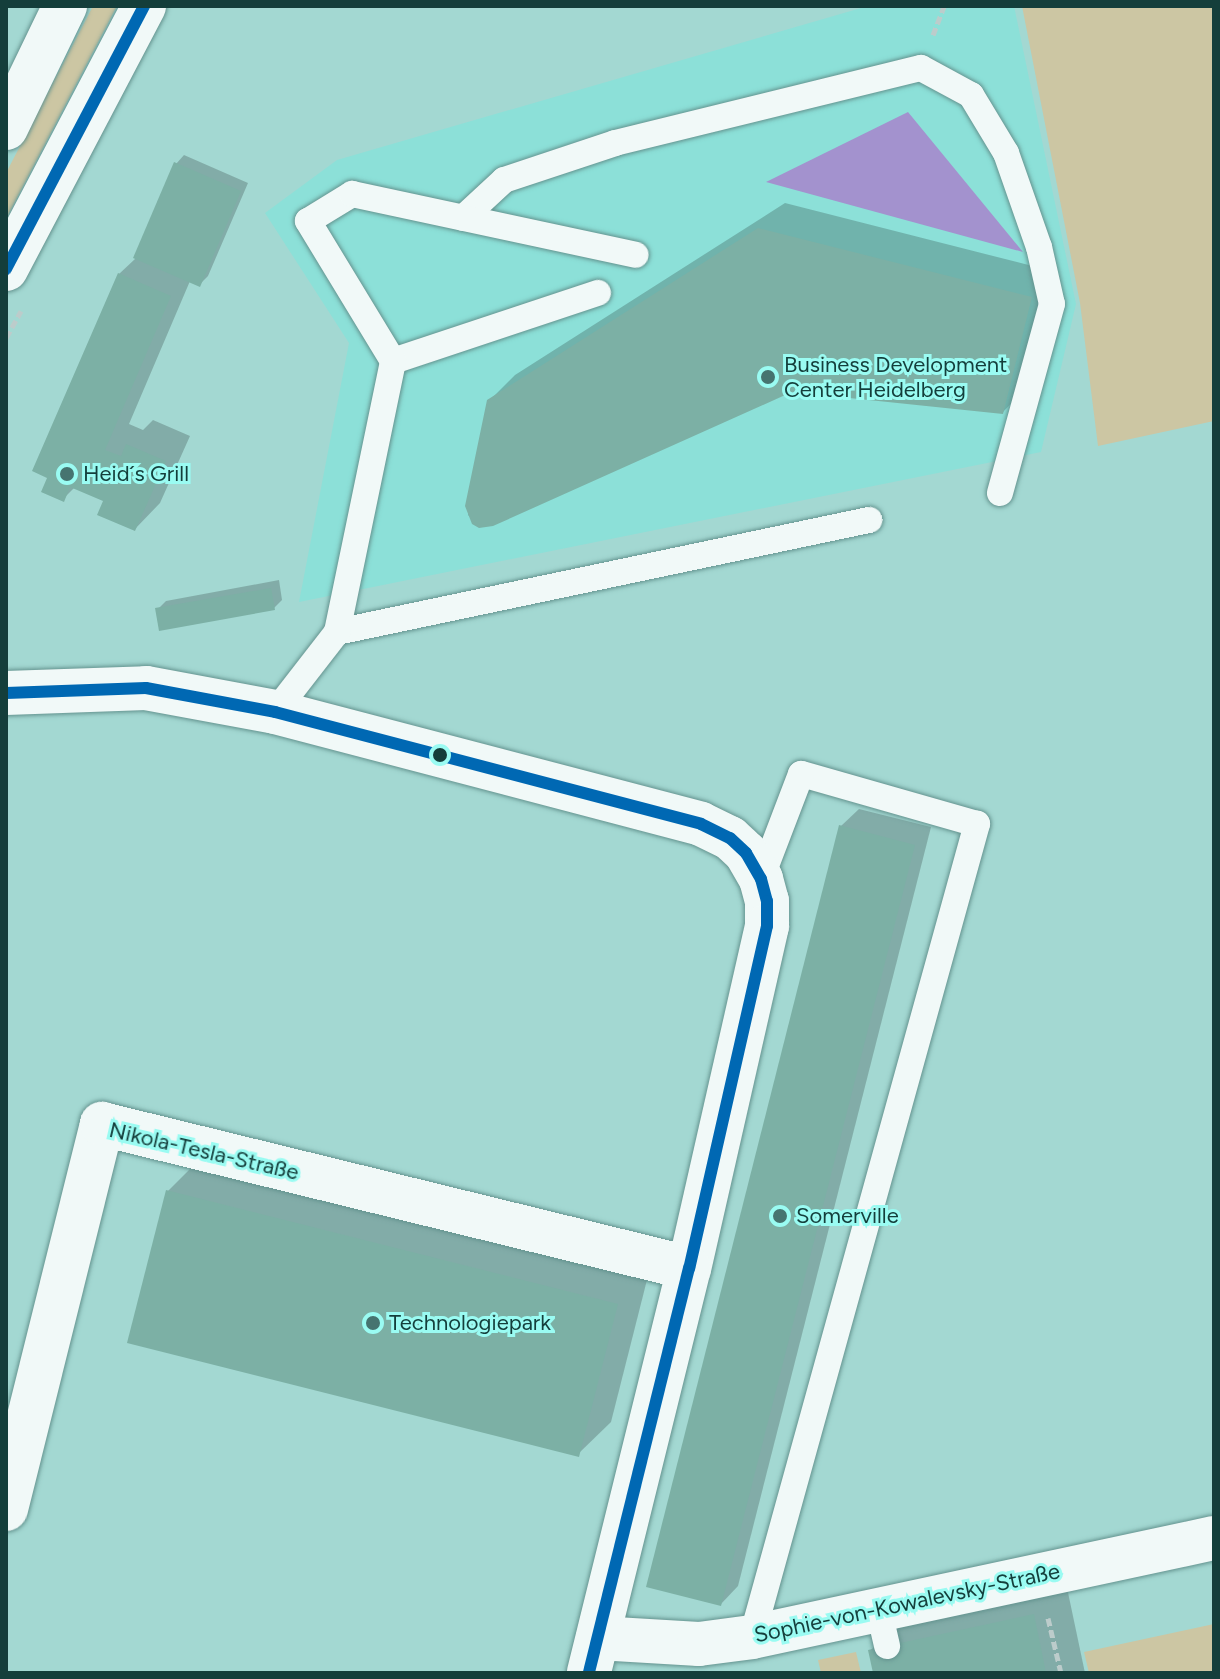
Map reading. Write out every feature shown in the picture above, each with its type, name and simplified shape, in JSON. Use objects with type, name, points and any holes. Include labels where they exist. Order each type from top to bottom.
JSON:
[{"type":"street","points":[[6,128],[65,6]]},
{"type":"street","points":[[6,269],[144,6]]},
{"type":"street","points":[[6,693],[146,688],[275,712],[701,824],[730,838],[746,853],[761,879],[767,901],[767,926],[689,1268],[594,1655]]},
{"type":"street","name":"Nikola-Tesla-Straße","points":[[6,1509],[102,1124],[689,1268]]},
{"type":"street","name":"Sophie-von-Kowalevsky-Straße","points":[[594,1655],[752,1637],[883,1628],[1038,1575],[1214,1538]]},
{"type":"lane","points":[[463,218],[504,180],[615,143],[921,68],[971,95],[1006,153],[1039,247],[1052,304],[1000,493]]},
{"type":"lane","points":[[275,712],[337,632],[393,361],[308,221],[352,194],[636,255]]},
{"type":"lane","points":[[393,361],[598,293]]},
{"type":"lane","points":[[337,632],[869,520]]},
{"type":"lane","points":[[752,1637],[977,824],[801,774],[761,879]]},
{"type":"path","points":[[1038,1575],[1061,1673]]},
{"type":"shaded area","points":[[93,6],[117,6],[6,219],[6,173]]},
{"type":"shaded area","points":[[868,6],[1014,6],[1076,304],[1041,452],[299,602],[349,343],[265,213],[337,160]]},
{"type":"shaded area","points":[[1022,6],[1214,6],[1214,421],[1098,446],[1080,303]]},
{"type":"shaded area","points":[[908,112],[1023,252],[766,182]]},
{"type":"shaded area","points":[[1214,1624],[1214,1673],[1089,1673],[1084,1652]]},
{"type":"shaded area","points":[[856,1652],[861,1673],[821,1673],[818,1660]]},
{"type":"building","points":[[174,162],[241,191],[200,287],[133,258]]},
{"type":"building","name":"Business Development Center Heidelberg","points":[[758,228],[1032,297],[1003,414],[811,394],[783,396],[493,526],[479,528],[472,524],[465,506],[487,400]]},
{"type":"building","points":[[118,273],[171,296],[105,450],[121,456],[126,444],[166,461],[135,531],[97,515],[103,501],[70,487],[64,502],[41,492],[47,478],[32,471]]},
{"type":"building","points":[[271,588],[275,610],[159,631],[155,608]]},
{"type":"building","name":"Somerville","points":[[839,825],[915,845],[721,1606],[646,1587]]},
{"type":"building","name":"Technologiepark","points":[[166,1190],[618,1304],[579,1457],[127,1343]]},
{"type":"building","points":[[1034,1614],[1046,1673],[873,1673],[868,1650]]},
{"type":"transit line","points":[[6,269],[144,6]]},
{"type":"transit line","points":[[6,693],[146,688],[275,712],[701,824],[730,838],[746,853],[761,879],[767,901],[767,926],[689,1268],[589,1673]]},
{"type":"place","name":"Business Development Center Heidelberg","points":[[768,377]]},
{"type":"place","name":"Heid´s Grill","points":[[67,474]]},
{"type":"place","name":"Somerville","points":[[780,1216]]},
{"type":"place","name":"Technologiepark","points":[[373,1323]]}]
